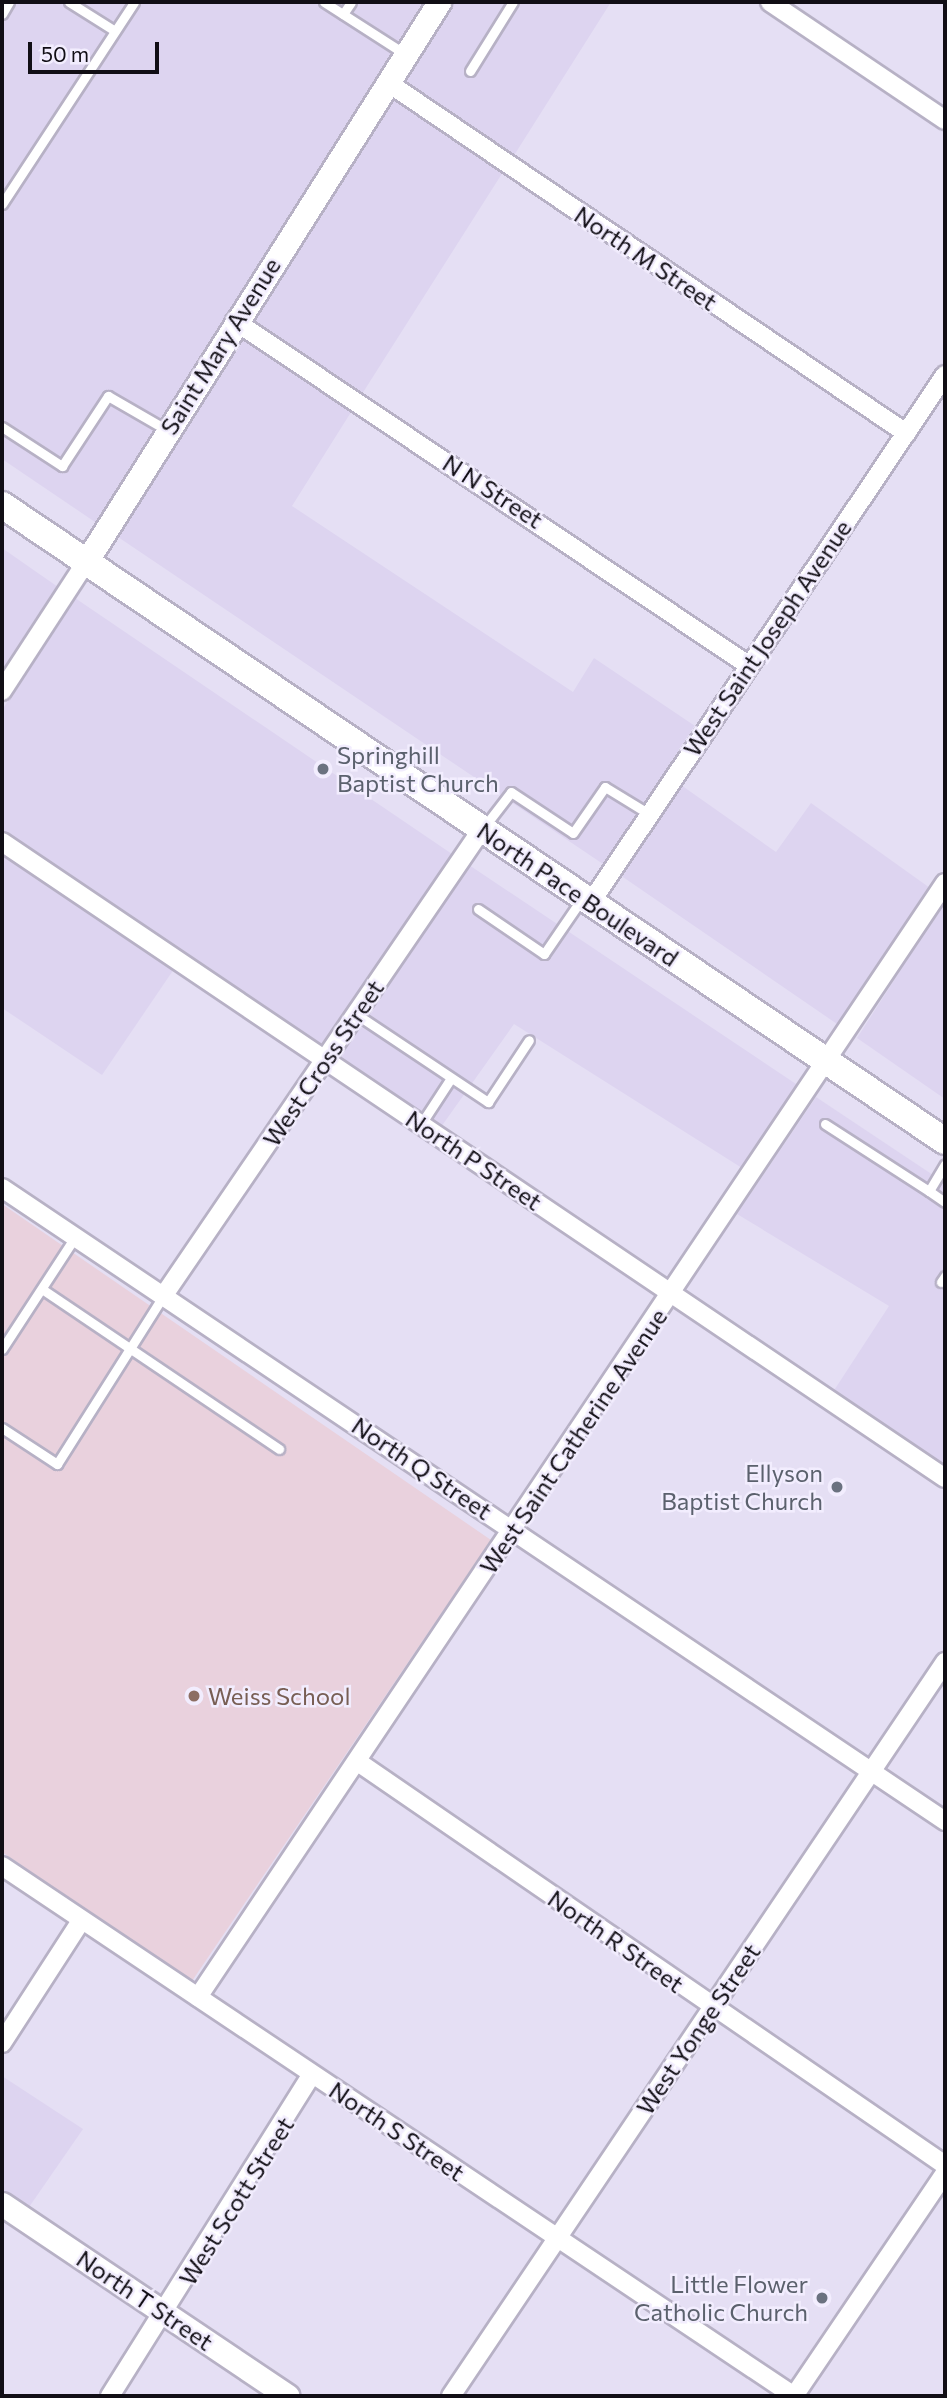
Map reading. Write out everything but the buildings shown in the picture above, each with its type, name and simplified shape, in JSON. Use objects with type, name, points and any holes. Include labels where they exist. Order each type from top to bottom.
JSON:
[{"type":"main road","name":"North Pace Boulevard","points":[[2,505],[945,1141]]},
{"type":"street","name":"Saint Mary Avenue","points":[[2,691],[439,2]]},
{"type":"street","points":[[770,2],[945,120]]},
{"type":"street","name":"North M Street","points":[[387,82],[906,433]]},
{"type":"street","name":"N N Street","points":[[235,321],[748,665]]},
{"type":"street","name":"West Saint Joseph Avenue","points":[[587,899],[649,814],[945,375]]},
{"type":"street","name":"West Cross Street","points":[[164,1296],[482,829]]},
{"type":"street","name":"North P Street","points":[[2,842],[945,1478]]},
{"type":"street","name":"West Saint Catherine Avenue","points":[[198,1997],[828,1062],[945,883]]},
{"type":"street","name":"North Q Street","points":[[2,1188],[945,1821]]},
{"type":"street","name":"West Yonge Street","points":[[451,2396],[945,1662]]},
{"type":"street","name":"North R Street","points":[[358,1762],[712,2008],[945,2165]]},
{"type":"street","name":"North S Street","points":[[2,1866],[794,2396]]},
{"type":"street","points":[[2,2043],[81,1921]]},
{"type":"street","name":"West Scott Street","points":[[110,2396],[312,2074]]},
{"type":"street","points":[[794,2396],[945,2173]]},
{"type":"street","name":"North T Street","points":[[2,2204],[288,2396]]},
{"type":"lane","points":[[2,13],[9,2]]},
{"type":"lane","points":[[69,2],[115,31]]},
{"type":"lane","points":[[2,204],[134,2]]},
{"type":"lane","points":[[324,2],[405,54]]},
{"type":"lane","points":[[343,14],[351,2]]},
{"type":"lane","points":[[470,71],[515,2]]},
{"type":"lane","points":[[2,427],[62,466],[108,396],[167,430]]},
{"type":"lane","points":[[482,829],[511,792],[573,832],[605,787],[649,814]]},
{"type":"lane","points":[[478,909],[544,954],[587,899]]},
{"type":"lane","points":[[356,1014],[488,1102],[529,1040]]},
{"type":"lane","points":[[421,1124],[451,1078]]},
{"type":"lane","points":[[825,1124],[945,1202]]},
{"type":"lane","points":[[929,1191],[945,1164]]},
{"type":"lane","points":[[2,1349],[75,1237]]},
{"type":"lane","points":[[42,1289],[279,1449]]},
{"type":"lane","points":[[2,1428],[57,1464],[164,1296]]},
{"type":"shaded area","points":[[2,2],[427,2],[98,524],[2,459]]},
{"type":"shaded area","points":[[452,2],[611,2],[513,157],[400,81]]},
{"type":"shaded area","points":[[390,96],[503,172],[362,394],[248,319]]},
{"type":"shaded area","points":[[239,334],[353,409],[292,506],[573,692],[594,658],[695,726],[603,864],[115,535]]},
{"type":"shaded area","points":[[2,548],[58,587],[2,672]]},
{"type":"shaded area","points":[[75,598],[452,854],[322,1047],[2,832],[2,710]]},
{"type":"shaded area","points":[[681,785],[776,852],[811,803],[930,888],[840,1026],[620,875]]},
{"type":"shaded area","points":[[2,853],[174,969],[102,1075],[2,1008]]},
{"type":"shaded area","points":[[469,865],[799,1086],[742,1168],[514,1024],[441,1127],[339,1059]]},
{"type":"shaded area","points":[[945,901],[945,1099],[857,1038]]},
{"type":"shaded area","points":[[816,1097],[945,1183],[945,1468],[833,1392],[889,1306],[737,1214]]},
{"type":"shaded area","name":"Weiss School","points":[[2,1204],[491,1540],[192,1981],[2,1852]]},
{"type":"shaded area","points":[[2,2076],[83,2129],[27,2210],[2,2193]]},
{"type":"place","name":"Springhill Baptist Church","points":[[323,769]]},
{"type":"place","name":"Ellyson Baptist Church","points":[[837,1487]]},
{"type":"place","name":"Weiss School","points":[[194,1696]]},
{"type":"place","name":"Little Flower Catholic Church","points":[[822,2298]]}]
